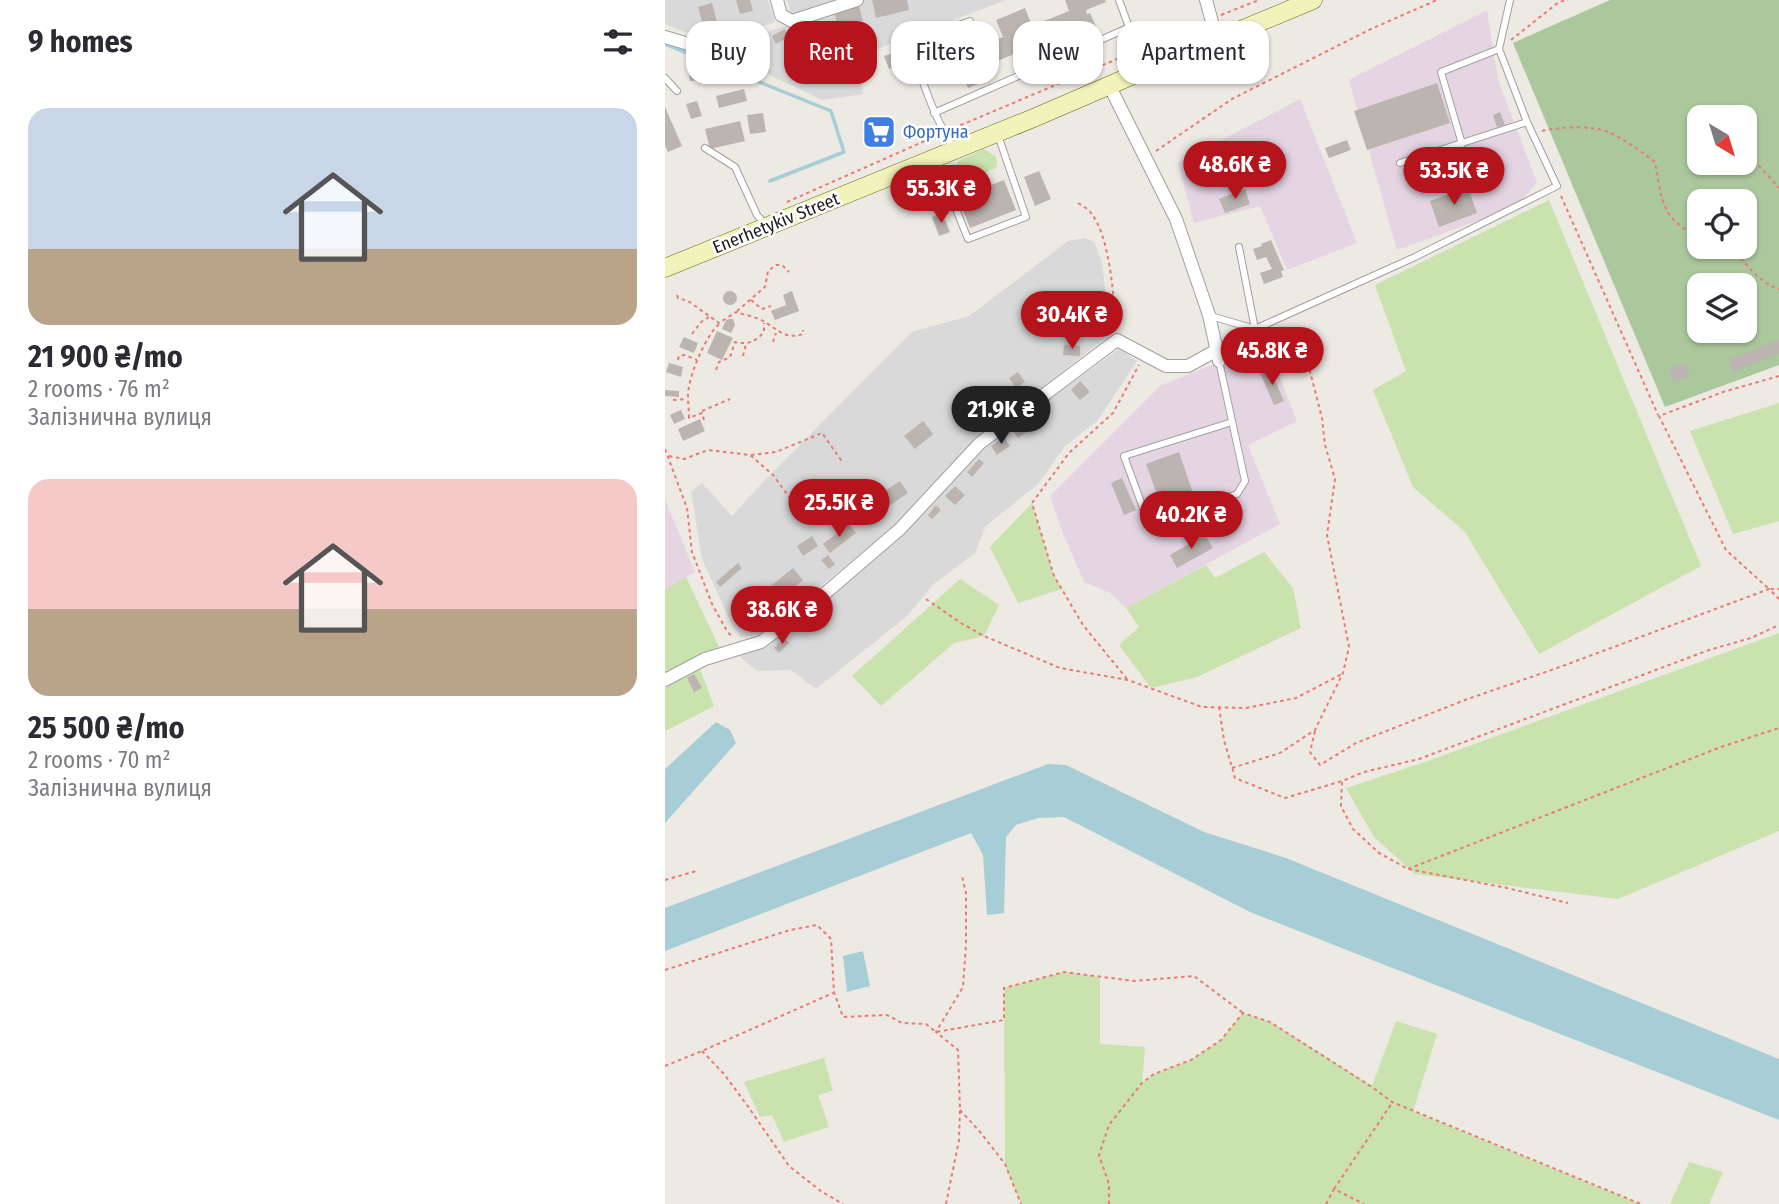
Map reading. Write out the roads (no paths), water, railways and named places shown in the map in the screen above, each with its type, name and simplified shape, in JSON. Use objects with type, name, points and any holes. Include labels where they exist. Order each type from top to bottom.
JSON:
[{"type":"main road","name":"Enerhetykiv Street","points":[[1263,21],[1313,0]]},
{"type":"main road","name":"Enerhetykiv Street","points":[[665,268],[1117,82]]},
{"type":"street","points":[[777,0],[781,15],[792,21],[857,0]]},
{"type":"street","points":[[1206,0],[1212,21]]},
{"type":"street","points":[[665,37],[686,43]]},
{"type":"street","points":[[665,680],[705,659],[761,642],[822,596],[900,529],[980,443],[1117,340],[1166,366],[1188,366],[1218,355],[1209,315],[1176,219],[1109,85]]},
{"type":"lane","points":[[1119,0],[1127,21]]},
{"type":"lane","points":[[1232,422],[1124,456],[1150,527],[1237,494],[1245,481],[1218,355],[1255,329],[1415,257],[1556,186],[1527,122],[1499,49],[1510,0]]},
{"type":"lane","points":[[955,150],[934,113],[909,43],[970,20]]},
{"type":"lane","points":[[934,113],[1117,32]]},
{"type":"lane","points":[[1462,144],[1441,72],[1499,49]]},
{"type":"lane","points":[[665,78],[677,91]]},
{"type":"lane","points":[[1400,163],[1527,122]]},
{"type":"lane","points":[[923,163],[950,194],[968,239],[1026,217],[997,133]]},
{"type":"lane","points":[[705,148],[735,167],[757,215],[767,226]]},
{"type":"lane","points":[[1238,247],[1255,329]]},
{"type":"lane","points":[[1209,315],[1255,329]]},
{"type":"water","points":[[716,722],[730,730],[736,743],[665,823],[665,769]]},
{"type":"water","points":[[1048,764],[1066,765],[1204,832],[1286,858],[1779,1059],[1779,1120],[1250,912],[1064,817],[1038,818],[1016,825],[1006,837],[1004,913],[987,915],[983,855],[971,833],[665,951],[665,908]]},
{"type":"water","points":[[863,951],[870,986],[847,992],[843,956]]},
{"type":"waterway","points":[[665,44],[831,111],[844,152],[770,181]]},
{"type":"place","name":"Фортуна","points":[[879,132]]}]
